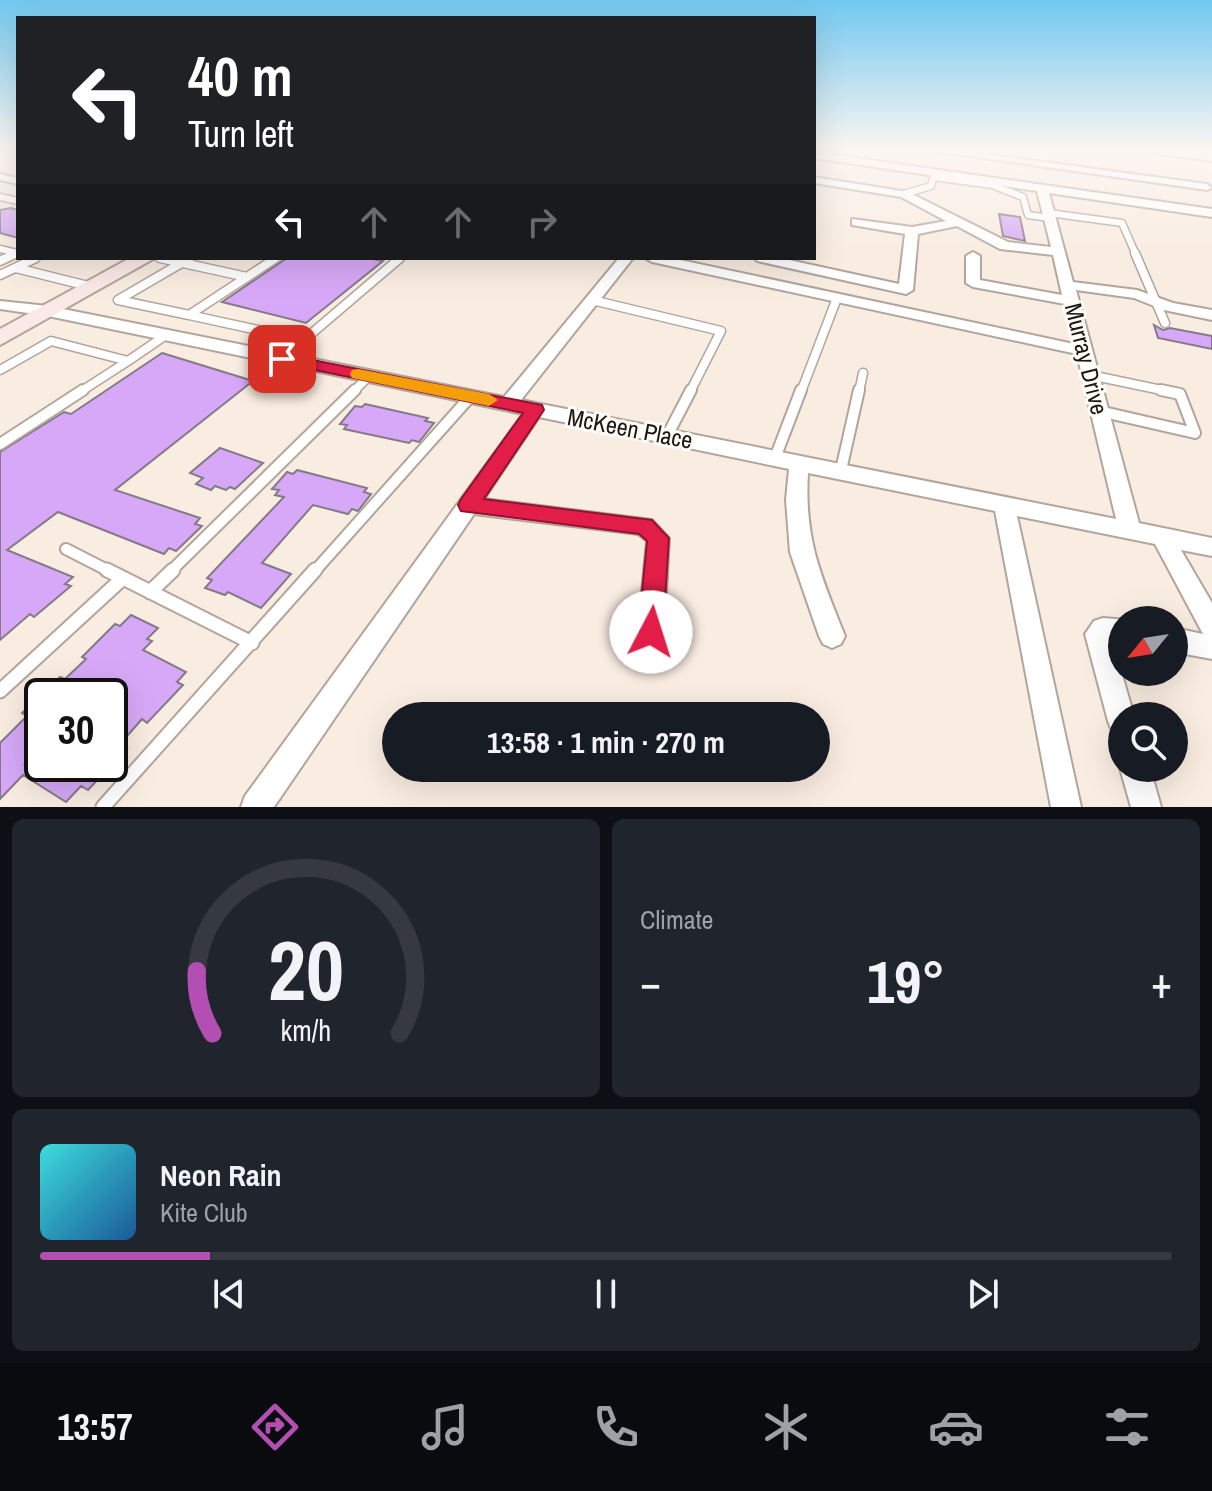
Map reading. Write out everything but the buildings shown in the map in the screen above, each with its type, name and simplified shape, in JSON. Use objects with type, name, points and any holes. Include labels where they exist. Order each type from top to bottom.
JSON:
[{"type":"main road","points":[[2,336],[141,260]]},
{"type":"street","points":[[863,188],[904,194],[1005,246],[1059,252]]},
{"type":"street","points":[[1040,188],[1212,213]]},
{"type":"street","name":"Murray Drive","points":[[1050,189],[1050,216],[1130,530]]},
{"type":"street","points":[[856,222],[912,231],[958,222]]},
{"type":"street","points":[[771,260],[906,290],[912,231]]},
{"type":"street","points":[[973,256],[973,283],[1069,293],[1137,294],[1155,302],[1212,315]]},
{"type":"street","points":[[508,404],[624,260]]},
{"type":"street","points":[[661,260],[1084,351]]},
{"type":"street","name":"McKeen Place","points":[[0,305],[48,311],[1212,547]]},
{"type":"street","points":[[256,807],[535,410]]},
{"type":"street","points":[[799,463],[796,500],[801,552],[832,636]]},
{"type":"street","points":[[468,505],[644,526],[658,538],[651,632]]},
{"type":"street","points":[[1004,505],[1066,807]]},
{"type":"street","points":[[1162,537],[1212,626]]},
{"type":"street","points":[[1108,629],[1098,634],[1108,670]]},
{"type":"street","points":[[1188,643],[1212,647]]},
{"type":"street","points":[[1139,782],[1146,807]]},
{"type":"lane","points":[[904,194],[925,188]]},
{"type":"lane","points":[[1000,188],[1023,197],[1028,215],[1122,223],[1165,323]]},
{"type":"lane","points":[[0,275],[32,260]]},
{"type":"lane","points":[[168,260],[247,277]]},
{"type":"lane","points":[[186,260],[118,300],[304,340]]},
{"type":"lane","points":[[189,315],[273,260]]},
{"type":"lane","points":[[282,359],[399,260]]},
{"type":"lane","points":[[16,268],[92,287]]},
{"type":"lane","points":[[775,458],[837,298]]},
{"type":"lane","points":[[592,300],[721,331],[667,436]]},
{"type":"lane","points":[[0,444],[166,335]]},
{"type":"lane","points":[[0,370],[51,341],[128,361]]},
{"type":"lane","points":[[841,470],[863,373]]},
{"type":"lane","points":[[1090,375],[1180,394],[1195,433],[1099,411]]},
{"type":"lane","points":[[150,592],[369,376]]},
{"type":"lane","points":[[103,807],[470,397]]},
{"type":"lane","points":[[66,549],[252,643]]},
{"type":"lane","points":[[0,691],[123,578]]},
{"type":"slow traffic","points":[[358,374],[489,400]]},
{"type":"route","points":[[282,359],[535,410],[468,505],[644,526],[658,538],[651,632]]}]
